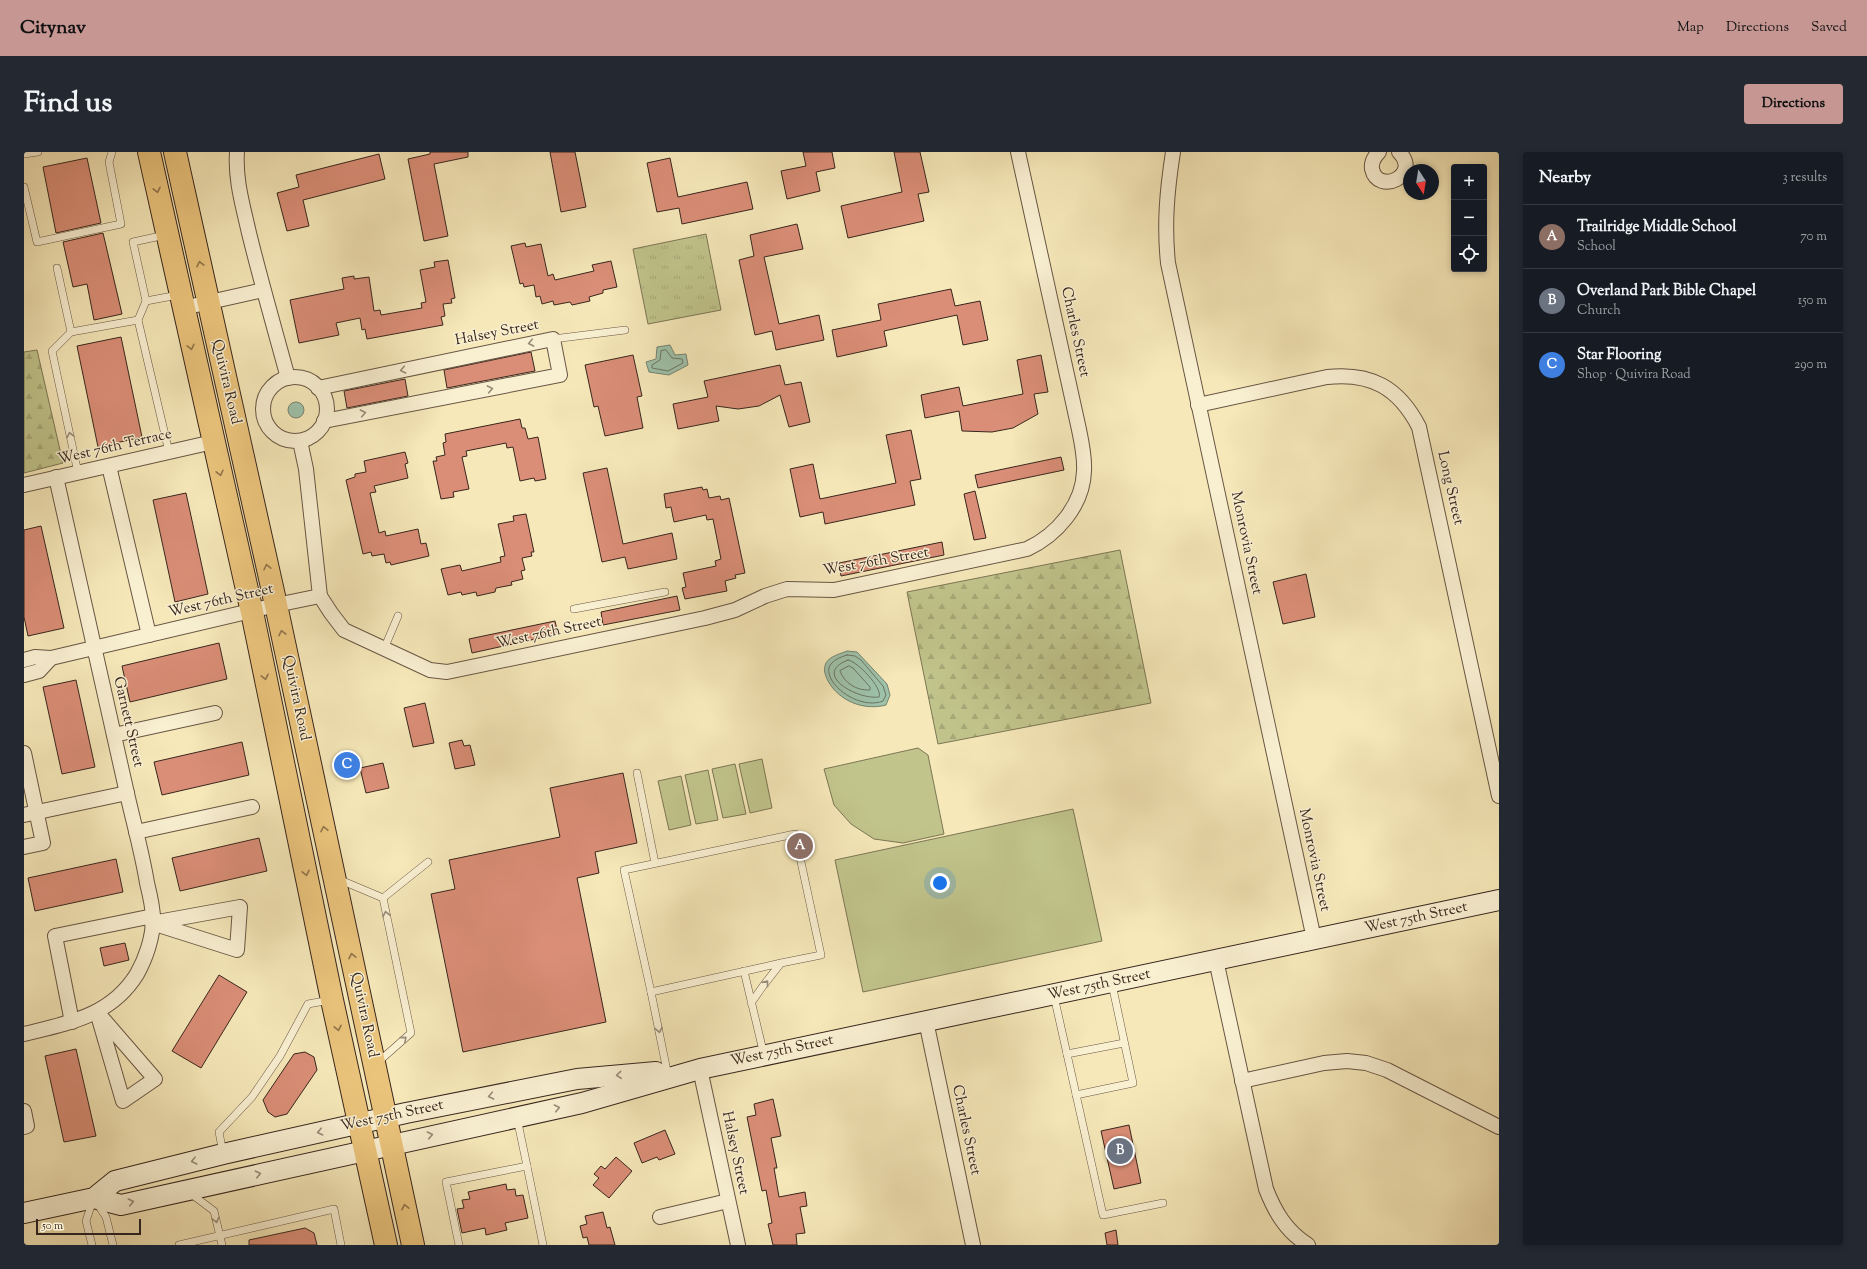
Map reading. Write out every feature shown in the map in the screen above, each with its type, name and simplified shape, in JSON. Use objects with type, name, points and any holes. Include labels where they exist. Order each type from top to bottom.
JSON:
[{"type":"main road","name":"Quivira Road","points":[[149,152],[181,301],[252,612],[358,1123],[386,1245]]},
{"type":"main road","name":"Quivira Road","points":[[175,152],[276,605],[413,1245]]},
{"type":"main road","name":"West 75th Street","points":[[94,1198],[121,1205],[364,1150],[582,1103],[700,1069],[1499,900]]},
{"type":"main road","name":"West 75th Street","points":[[24,1214],[94,1198],[115,1181],[358,1123],[578,1079],[700,1069]]},
{"type":"street","points":[[237,152],[236,174],[241,197],[263,290],[276,331],[288,378]]},
{"type":"street","name":"Charles Street","points":[[1018,152],[1082,446],[1084,470],[1081,489],[1066,518]]},
{"type":"street","name":"Monrovia Street","points":[[1173,152],[1166,192],[1165,232],[1168,263],[1174,297],[1314,939]]},
{"type":"street","points":[[1379,152],[1374,157],[1372,168],[1377,178],[1387,182],[1397,180],[1404,171],[1404,161],[1398,152]]},
{"type":"street","points":[[181,301],[208,302],[263,290]]},
{"type":"street","name":"Halsey Street","points":[[318,388],[553,339],[560,375],[324,421]]},
{"type":"street","name":"Long Street","points":[[1198,405],[1340,375],[1360,377],[1379,383],[1396,394],[1411,411],[1419,427],[1499,796]]},
{"type":"street","points":[[288,378],[299,378],[309,381],[318,388],[324,396],[326,405],[324,421],[318,432],[310,438],[300,441],[290,441],[279,438],[270,431],[262,410],[264,400],[269,390],[277,382],[288,378]]},
{"type":"street","points":[[300,441],[306,468],[320,596]]},
{"type":"street","name":"West 76th Terrace","points":[[24,485],[213,442]]},
{"type":"street","points":[[109,466],[149,635]]},
{"type":"street","name":"Garnett Street","points":[[24,1034],[72,1022],[97,1012],[126,990],[137,973],[146,954],[152,920],[145,872],[93,648],[56,477]]},
{"type":"street","name":"West 76th Street","points":[[24,660],[35,657],[51,658],[320,596],[344,630],[430,670],[447,672],[705,618],[735,610],[765,596],[787,589],[834,590],[1027,549],[1038,544],[1056,530],[1066,518]]},
{"type":"street","points":[[24,675],[39,671],[51,658]]},
{"type":"street","points":[[114,735],[215,713]]},
{"type":"street","points":[[24,753],[30,814],[43,843],[24,847]]},
{"type":"street","points":[[30,814],[127,793]]},
{"type":"street","points":[[136,832],[252,808]]},
{"type":"street","points":[[72,1022],[55,936],[152,920],[196,915],[240,907],[237,950],[152,920]]},
{"type":"street","points":[[1216,960],[1266,1189],[1273,1207],[1284,1225],[1308,1245]]},
{"type":"street","points":[[97,1012],[155,1079],[123,1101],[106,1042],[97,1012]]},
{"type":"street","name":"Charles Street","points":[[926,1021],[973,1245]]},
{"type":"street","points":[[1242,1081],[1324,1063],[1347,1061],[1366,1063],[1387,1070],[1499,1127]]},
{"type":"street","name":"Halsey Street","points":[[700,1069],[738,1245]]},
{"type":"street","points":[[24,1111],[27,1126],[24,1127]]},
{"type":"street","points":[[660,1217],[728,1201]]},
{"type":"lane","points":[[24,154],[38,152]]},
{"type":"lane","points":[[24,187],[37,242],[121,224],[108,162],[112,152]]},
{"type":"lane","points":[[167,235],[133,242],[146,301],[138,320],[169,452]]},
{"type":"lane","points":[[57,268],[72,332]]},
{"type":"lane","points":[[146,301],[181,301]]},
{"type":"lane","points":[[78,473],[52,351],[72,332],[138,320]]},
{"type":"lane","points":[[553,339],[625,330]]},
{"type":"lane","points":[[574,609],[664,592]]},
{"type":"lane","points":[[384,649],[398,616]]},
{"type":"lane","points":[[637,773],[655,864]]},
{"type":"lane","points":[[651,992],[820,955],[795,834],[624,870],[667,1071]]},
{"type":"lane","points":[[383,898],[428,862]]},
{"type":"lane","points":[[335,877],[383,898]]},
{"type":"lane","points":[[375,1065],[411,1033],[383,898]]},
{"type":"lane","points":[[751,1004],[763,986],[782,963]]},
{"type":"lane","points":[[744,972],[764,1055]]},
{"type":"lane","points":[[1076,1095],[1133,1083],[1112,982]]},
{"type":"lane","points":[[1054,994],[1103,1215],[1163,1203]]},
{"type":"lane","points":[[223,1154],[219,1132],[256,1091],[280,1056],[308,1004],[332,1000]]},
{"type":"lane","points":[[1067,1054],[1124,1043]]},
{"type":"lane","points":[[517,1117],[543,1245]]},
{"type":"lane","points":[[459,1245],[446,1182],[527,1166]]},
{"type":"lane","points":[[186,1191],[214,1210],[222,1245]]},
{"type":"lane","points":[[92,1245],[86,1221],[94,1198]]},
{"type":"lane","points":[[94,1198],[106,1217],[113,1245]]},
{"type":"lane","points":[[179,1245],[334,1209],[341,1245]]},
{"type":"green space","points":[[706,234],[721,310],[648,324],[633,249]]},
{"type":"green space","points":[[37,350],[63,463],[24,473],[24,352]]},
{"type":"green space","points":[[1120,550],[1151,703],[938,744],[907,592]]},
{"type":"green space","points":[[918,748],[928,755],[944,834],[903,843],[874,839],[851,824],[834,805],[824,769]]},
{"type":"green space","points":[[762,759],[772,808],[750,813],[739,764]]},
{"type":"green space","points":[[735,764],[746,814],[723,818],[712,769]]},
{"type":"green space","points":[[708,770],[718,820],[696,824],[685,775]]},
{"type":"green space","points":[[681,776],[691,825],[669,830],[658,781]]},
{"type":"green space","points":[[1073,809],[1102,941],[863,992],[835,860]]},
{"type":"water","points":[[670,345],[675,355],[686,354],[688,365],[669,375],[649,372],[646,362],[656,359],[657,347]]},
{"type":"water","points":[[296,402],[302,404],[304,410],[302,416],[296,418],[290,416],[288,410],[290,404]]},
{"type":"water","points":[[847,651],[857,652],[887,684],[890,695],[886,705],[869,707],[853,703],[845,699],[833,688],[826,676],[825,665],[833,657]]},
{"type":"building","points":[[430,152],[468,152],[468,157],[434,164],[448,236],[424,241],[408,159],[430,154]]},
{"type":"building","points":[[550,152],[575,152],[586,207],[561,212]]},
{"type":"building","points":[[803,152],[832,152],[835,168],[816,172],[820,191],[787,199],[781,171],[806,166]]},
{"type":"building","points":[[894,152],[920,152],[929,192],[918,194],[924,221],[848,238],[841,206],[902,192]]},
{"type":"building","points":[[379,154],[385,179],[303,200],[309,226],[287,231],[277,193],[299,187],[296,175]]},
{"type":"building","points":[[87,158],[101,223],[56,233],[43,167]]},
{"type":"building","points":[[670,158],[678,197],[747,182],[753,209],[682,224],[679,208],[657,212],[647,163]]},
{"type":"building","points":[[797,224],[803,249],[764,257],[779,324],[819,315],[824,340],[776,350],[772,331],[755,335],[739,260],[754,256],[750,235]]},
{"type":"building","points":[[103,233],[122,314],[94,320],[87,284],[73,287],[63,242]]},
{"type":"building","points":[[525,243],[526,247],[541,244],[548,276],[553,274],[555,280],[594,271],[592,265],[611,261],[617,287],[603,290],[603,293],[589,297],[590,301],[572,305],[570,302],[554,305],[553,301],[542,304],[540,296],[536,297],[534,285],[524,287],[523,283],[520,284],[511,246]]},
{"type":"building","points":[[448,260],[455,298],[451,299],[452,303],[443,304],[445,316],[441,317],[443,325],[367,339],[365,329],[362,330],[360,318],[336,323],[339,335],[299,343],[290,300],[344,289],[342,278],[354,276],[354,279],[369,277],[374,311],[380,310],[381,315],[422,308],[421,303],[426,302],[420,270],[435,267],[434,262]]},
{"type":"building","points":[[951,289],[955,306],[980,301],[988,340],[963,345],[957,315],[884,331],[887,346],[837,357],[832,330],[881,320],[878,304]]},
{"type":"building","points":[[121,337],[142,437],[98,447],[77,346]]},
{"type":"building","points":[[531,352],[535,371],[447,388],[444,370]]},
{"type":"building","points":[[633,355],[642,396],[637,397],[643,428],[605,436],[598,406],[594,407],[585,365]]},
{"type":"building","points":[[1041,355],[1048,392],[1034,394],[1038,414],[1013,428],[992,432],[962,431],[959,411],[925,418],[921,395],[959,387],[963,406],[1023,394],[1017,360]]},
{"type":"building","points":[[780,365],[785,385],[801,382],[810,422],[789,427],[780,395],[759,406],[738,409],[716,406],[719,421],[678,429],[673,404],[708,397],[704,381]]},
{"type":"building","points":[[405,379],[408,396],[347,408],[344,391]]},
{"type":"building","points":[[520,419],[522,428],[525,428],[528,439],[538,437],[546,479],[535,481],[534,478],[520,481],[513,447],[507,448],[506,443],[466,451],[467,456],[462,457],[469,489],[453,492],[454,497],[441,499],[433,461],[437,461],[436,457],[445,455],[443,443],[446,442],[445,434]]},
{"type":"building","points":[[911,430],[921,479],[910,481],[915,505],[825,524],[823,512],[800,517],[790,469],[813,464],[820,499],[896,483],[886,435]]},
{"type":"building","points":[[405,452],[408,463],[405,464],[408,478],[374,486],[376,492],[370,493],[379,533],[385,531],[386,536],[418,529],[421,544],[426,543],[429,556],[391,565],[390,562],[386,563],[384,554],[372,556],[371,552],[363,554],[346,480],[355,477],[355,474],[366,472],[364,461]]},
{"type":"building","points":[[1061,457],[1064,470],[978,488],[975,475]]},
{"type":"building","points":[[607,468],[623,544],[672,533],[677,559],[628,569],[625,557],[602,562],[583,473]]},
{"type":"building","points":[[702,487],[703,490],[707,489],[709,498],[720,496],[721,500],[729,498],[745,573],[735,575],[736,578],[725,581],[727,591],[685,599],[682,588],[686,587],[683,573],[716,566],[715,561],[721,559],[713,519],[707,520],[706,515],[674,522],[671,507],[666,508],[664,494]]},
{"type":"building","points":[[975,491],[986,538],[974,540],[964,494]]},
{"type":"building","points":[[186,493],[208,594],[175,602],[153,500]]},
{"type":"building","points":[[526,514],[534,552],[531,552],[532,556],[522,558],[525,570],[521,571],[523,579],[511,582],[512,585],[496,588],[495,592],[477,596],[476,592],[462,595],[461,592],[448,595],[441,569],[460,565],[462,571],[501,562],[500,557],[505,556],[498,524],[514,521],[513,516]]},
{"type":"building","points":[[41,526],[64,628],[28,636],[24,617],[24,530]]},
{"type":"building","points":[[942,542],[944,555],[841,576],[839,563]]},
{"type":"building","points":[[1306,574],[1315,617],[1283,624],[1273,582]]},
{"type":"building","points":[[677,596],[680,610],[603,625],[601,612]]},
{"type":"building","points":[[555,621],[558,634],[472,653],[469,639]]},
{"type":"building","points":[[219,643],[227,679],[130,702],[122,666]]},
{"type":"building","points":[[76,680],[95,767],[62,774],[43,687]]},
{"type":"building","points":[[425,703],[434,743],[413,747],[404,708]]},
{"type":"building","points":[[462,740],[464,746],[470,745],[475,765],[455,769],[449,743]]},
{"type":"building","points":[[242,742],[249,775],[162,795],[154,762]]},
{"type":"building","points":[[383,763],[389,788],[366,793],[360,768]]},
{"type":"building","points":[[623,773],[637,843],[595,852],[599,873],[577,878],[606,1022],[463,1052],[431,894],[455,889],[449,860],[560,837],[550,788]]},
{"type":"building","points":[[259,838],[267,871],[180,891],[172,858]]},
{"type":"building","points":[[116,859],[123,892],[35,911],[28,878]]},
{"type":"building","points":[[125,943],[129,960],[104,966],[100,948]]},
{"type":"building","points":[[219,975],[247,992],[201,1068],[172,1051]]},
{"type":"building","points":[[76,1049],[96,1136],[64,1142],[45,1056]]},
{"type":"building","points":[[305,1052],[314,1057],[317,1070],[287,1114],[275,1117],[268,1112],[263,1100],[294,1054]]},
{"type":"building","points":[[773,1099],[781,1136],[771,1138],[777,1168],[774,1168],[779,1197],[805,1192],[807,1206],[800,1207],[805,1233],[796,1234],[797,1245],[773,1245],[768,1224],[772,1223],[766,1190],[762,1191],[747,1117],[756,1115],[754,1104]]},
{"type":"building","points":[[1129,1125],[1141,1183],[1114,1189],[1101,1131]]},
{"type":"building","points":[[665,1130],[675,1154],[659,1160],[657,1157],[642,1163],[634,1143]]},
{"type":"building","points":[[616,1157],[632,1171],[609,1198],[593,1185],[599,1178],[594,1174],[601,1166],[605,1169]]},
{"type":"building","points":[[506,1184],[507,1190],[515,1189],[516,1196],[523,1195],[528,1218],[505,1223],[507,1230],[486,1235],[485,1228],[462,1233],[457,1209],[464,1208],[462,1200],[470,1199],[468,1192]]},
{"type":"building","points":[[603,1212],[607,1228],[610,1227],[615,1245],[589,1245],[587,1237],[583,1238],[580,1226],[587,1224],[585,1216]]},
{"type":"building","points":[[305,1228],[314,1233],[317,1245],[249,1245],[249,1240]]},
{"type":"building","points":[[1116,1230],[1118,1245],[1107,1245],[1105,1233]]},
{"type":"place","name":"Star Flooring","points":[[347,765]]},
{"type":"place","name":"Trailridge Middle School","points":[[800,846]]},
{"type":"place","name":"Overland Park Bible Chapel","points":[[1120,1151]]}]
